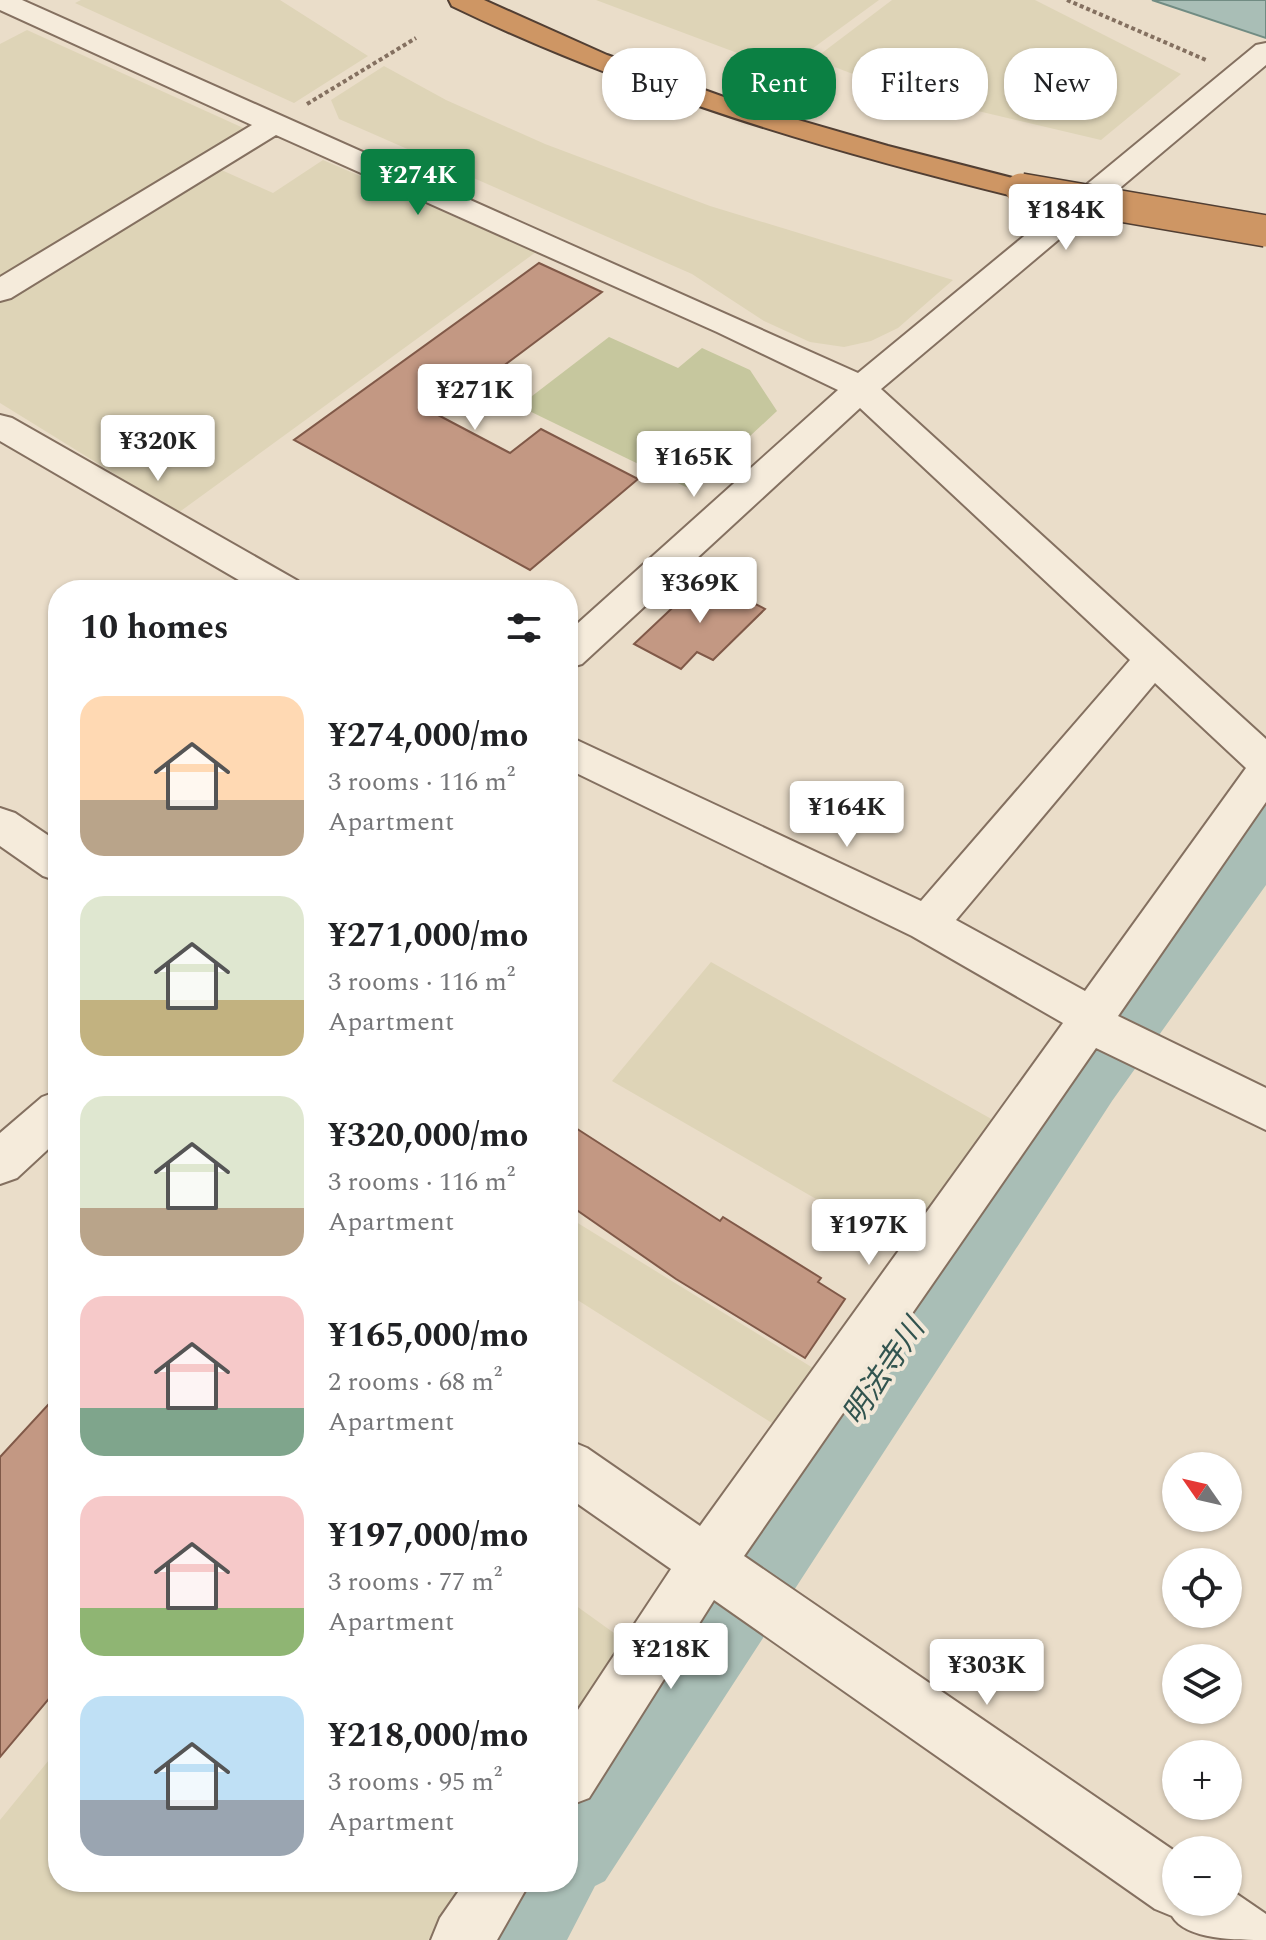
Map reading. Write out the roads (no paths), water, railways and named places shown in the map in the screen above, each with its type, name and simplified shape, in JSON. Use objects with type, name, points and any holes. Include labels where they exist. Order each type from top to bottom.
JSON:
[{"type":"highway","points":[[462,0],[583,57],[686,96],[902,161],[1021,189],[1266,231]]},
{"type":"street","points":[[0,0],[272,125],[569,252],[832,372],[860,389],[1266,763]]},
{"type":"street","points":[[578,645],[860,389],[1254,67]]},
{"type":"street","points":[[0,291],[272,125]]},
{"type":"street","points":[[0,426],[268,580]]},
{"type":"street","points":[[927,924],[1152,660]]},
{"type":"street","points":[[578,756],[927,924],[1108,1030],[1266,1110]]},
{"type":"street","points":[[578,1765],[729,1576],[1108,1030],[1266,771]]},
{"type":"street","points":[[0,824],[48,857]]},
{"type":"street","points":[[0,1163],[48,1120]]},
{"type":"street","points":[[578,1473],[1162,1878]]},
{"type":"street","points":[[462,1940],[493,1892]]},
{"type":"street","points":[[1216,1916],[1251,1940]]},
{"type":"waterway","name":"明法寺川","points":[[578,1829],[1083,1076],[1266,828]]},
{"type":"waterway","name":"明法寺川","points":[[504,1940],[536,1892]]}]
